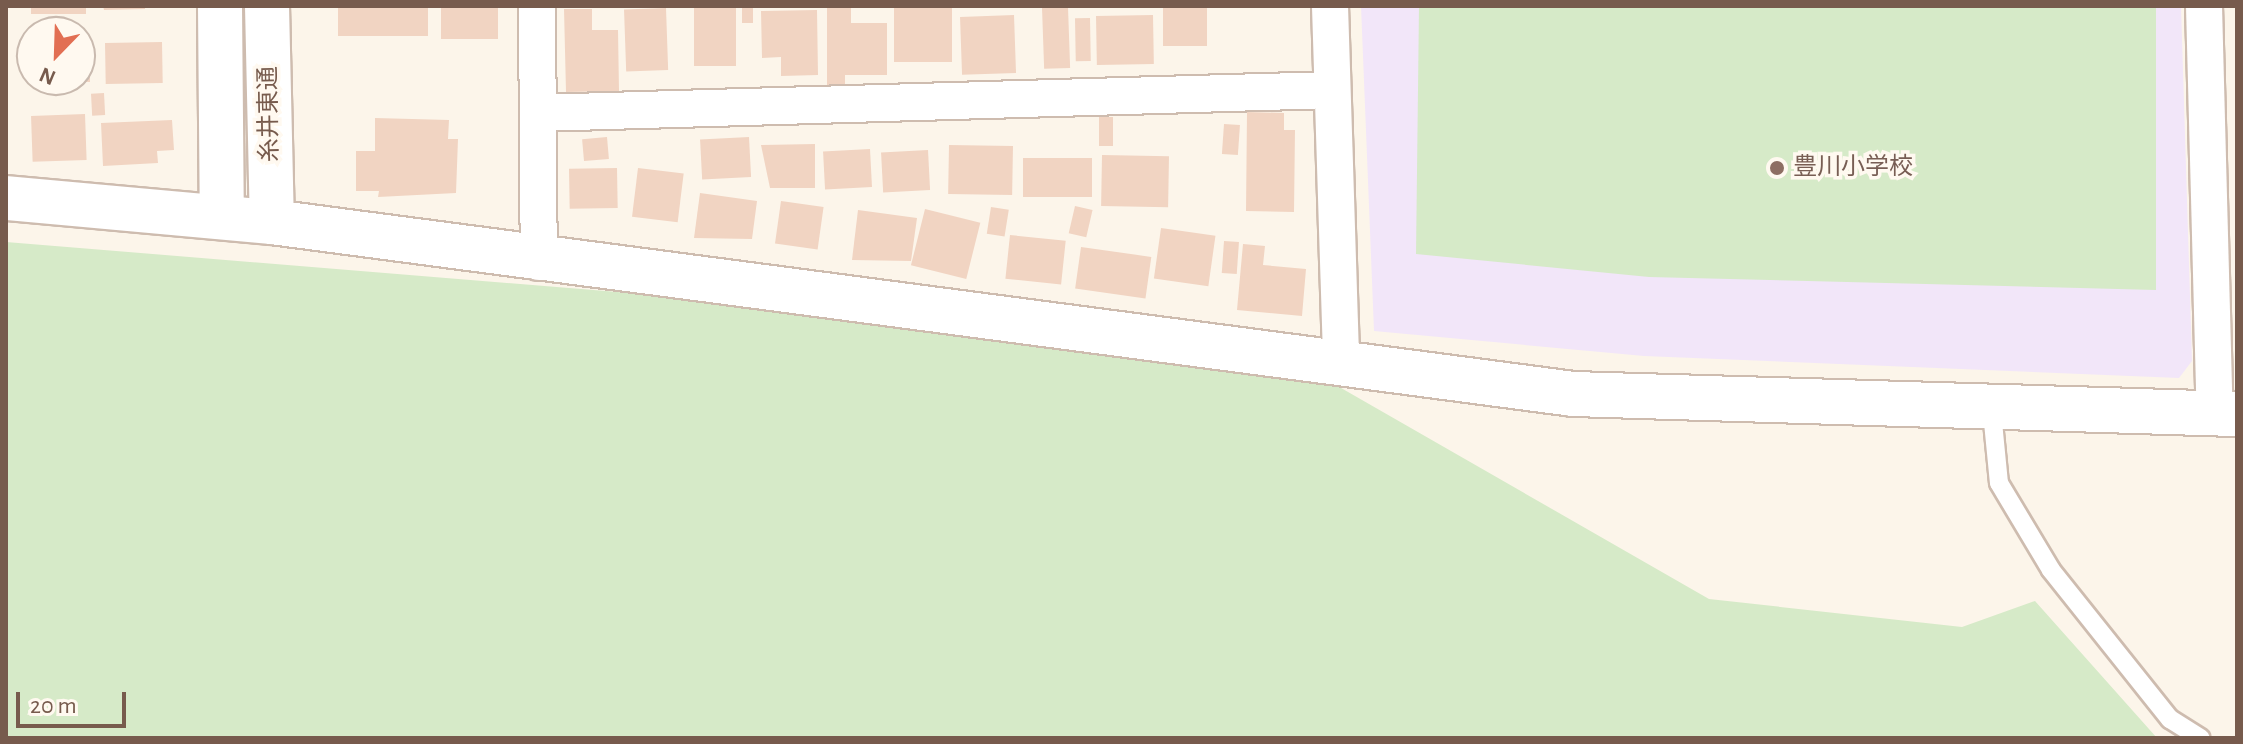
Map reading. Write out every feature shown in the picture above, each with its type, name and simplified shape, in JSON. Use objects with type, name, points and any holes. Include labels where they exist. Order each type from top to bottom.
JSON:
[{"type":"street","name":"糸井東通","points":[[220,6],[222,217]]},
{"type":"street","name":"糸井東通","points":[[267,6],[272,222]]},
{"type":"street","points":[[537,6],[539,262]]},
{"type":"street","points":[[1330,6],[1341,364]]},
{"type":"street","points":[[6,198],[272,222],[539,262],[1573,394],[1992,412],[2226,414],[2204,6]]},
{"type":"street","points":[[538,113],[1332,90]]},
{"type":"lane","points":[[1992,412],[1999,483],[2051,570],[2170,719],[2201,738]]},
{"type":"shaded area","name":"豊川小学校","points":[[1361,6],[2181,6],[2192,361],[2179,378],[1644,356],[1374,331]]},
{"type":"green space","name":"豊川小学校","points":[[1419,6],[2156,6],[2156,290],[1649,277],[1416,254]]},
{"type":"green space","points":[[6,242],[1266,345],[1709,599],[1962,627],[2035,601],[2157,738],[6,738]]},
{"type":"building","points":[[31,6],[86,6],[86,14],[31,14]]},
{"type":"building","points":[[103,6],[145,6],[145,9],[104,10]]},
{"type":"building","points":[[338,6],[428,6],[428,36],[338,36]]},
{"type":"building","points":[[441,6],[498,6],[498,39],[441,39]]},
{"type":"building","points":[[694,6],[736,6],[736,66],[694,66]]},
{"type":"building","points":[[742,6],[753,6],[753,23],[742,23]]},
{"type":"building","points":[[1163,6],[1207,6],[1207,46],[1163,46]]},
{"type":"building","points":[[851,7],[851,23],[887,23],[887,75],[845,75],[845,85],[827,85],[827,8]]},
{"type":"building","points":[[1068,7],[1070,68],[1044,69],[1042,8]]},
{"type":"building","points":[[666,8],[668,70],[626,71],[624,9]]},
{"type":"building","points":[[894,8],[952,8],[952,62],[894,62]]},
{"type":"building","points":[[564,9],[592,9],[592,30],[618,30],[619,91],[566,92]]},
{"type":"building","points":[[817,10],[818,75],[781,76],[781,57],[762,58],[761,11]]},
{"type":"building","points":[[1014,15],[1016,73],[962,75],[960,17]]},
{"type":"building","points":[[1153,15],[1154,64],[1097,65],[1096,16]]},
{"type":"building","points":[[1075,18],[1090,18],[1091,61],[1076,61]]},
{"type":"building","points":[[162,42],[163,83],[106,84],[105,43]]},
{"type":"building","points":[[104,93],[105,115],[92,116],[91,96]]},
{"type":"building","points":[[1247,112],[1284,113],[1284,130],[1295,130],[1294,212],[1246,211]]},
{"type":"building","points":[[85,114],[87,160],[33,162],[31,116]]},
{"type":"building","points":[[1099,117],[1113,117],[1113,146],[1099,146]]},
{"type":"building","points":[[375,118],[449,120],[448,139],[458,139],[456,193],[378,197],[379,191],[356,191],[356,151],[375,151]]},
{"type":"building","points":[[172,120],[174,150],[157,151],[158,163],[103,166],[101,123]]},
{"type":"building","points":[[1224,124],[1240,125],[1238,155],[1222,154]]},
{"type":"building","points":[[607,137],[609,159],[584,161],[582,139]]},
{"type":"building","points":[[749,137],[751,177],[702,180],[700,140]]},
{"type":"building","points":[[815,144],[815,188],[770,188],[761,145]]},
{"type":"building","points":[[949,145],[1013,146],[1012,195],[948,194]]},
{"type":"building","points":[[870,149],[872,187],[825,189],[823,151]]},
{"type":"building","points":[[928,150],[930,190],[883,192],[881,152]]},
{"type":"building","points":[[1102,155],[1169,156],[1168,207],[1101,206]]},
{"type":"building","points":[[1023,158],[1092,158],[1092,197],[1023,197]]},
{"type":"building","points":[[617,168],[618,208],[570,209],[569,169]]},
{"type":"building","points":[[638,168],[684,174],[678,222],[632,217]]},
{"type":"building","points":[[700,193],[757,201],[752,239],[694,238]]},
{"type":"building","points":[[781,201],[824,207],[818,250],[775,244]]},
{"type":"building","points":[[1075,206],[1093,210],[1086,237],[1069,233]]},
{"type":"building","points":[[991,207],[1009,210],[1005,236],[987,234]]},
{"type":"building","points":[[925,209],[980,223],[966,279],[911,265]]},
{"type":"building","points":[[858,210],[917,218],[911,261],[852,260]]},
{"type":"building","points":[[1161,228],[1215,236],[1208,286],[1154,279]]},
{"type":"building","points":[[1010,235],[1066,241],[1061,285],[1005,279]]},
{"type":"building","points":[[1224,241],[1239,242],[1237,274],[1222,273]]},
{"type":"building","points":[[1243,244],[1265,246],[1263,265],[1306,269],[1302,316],[1237,310]]},
{"type":"building","points":[[1081,247],[1151,257],[1145,298],[1075,289]]},
{"type":"place","name":"豊川小学校","points":[[1777,168]]}]
